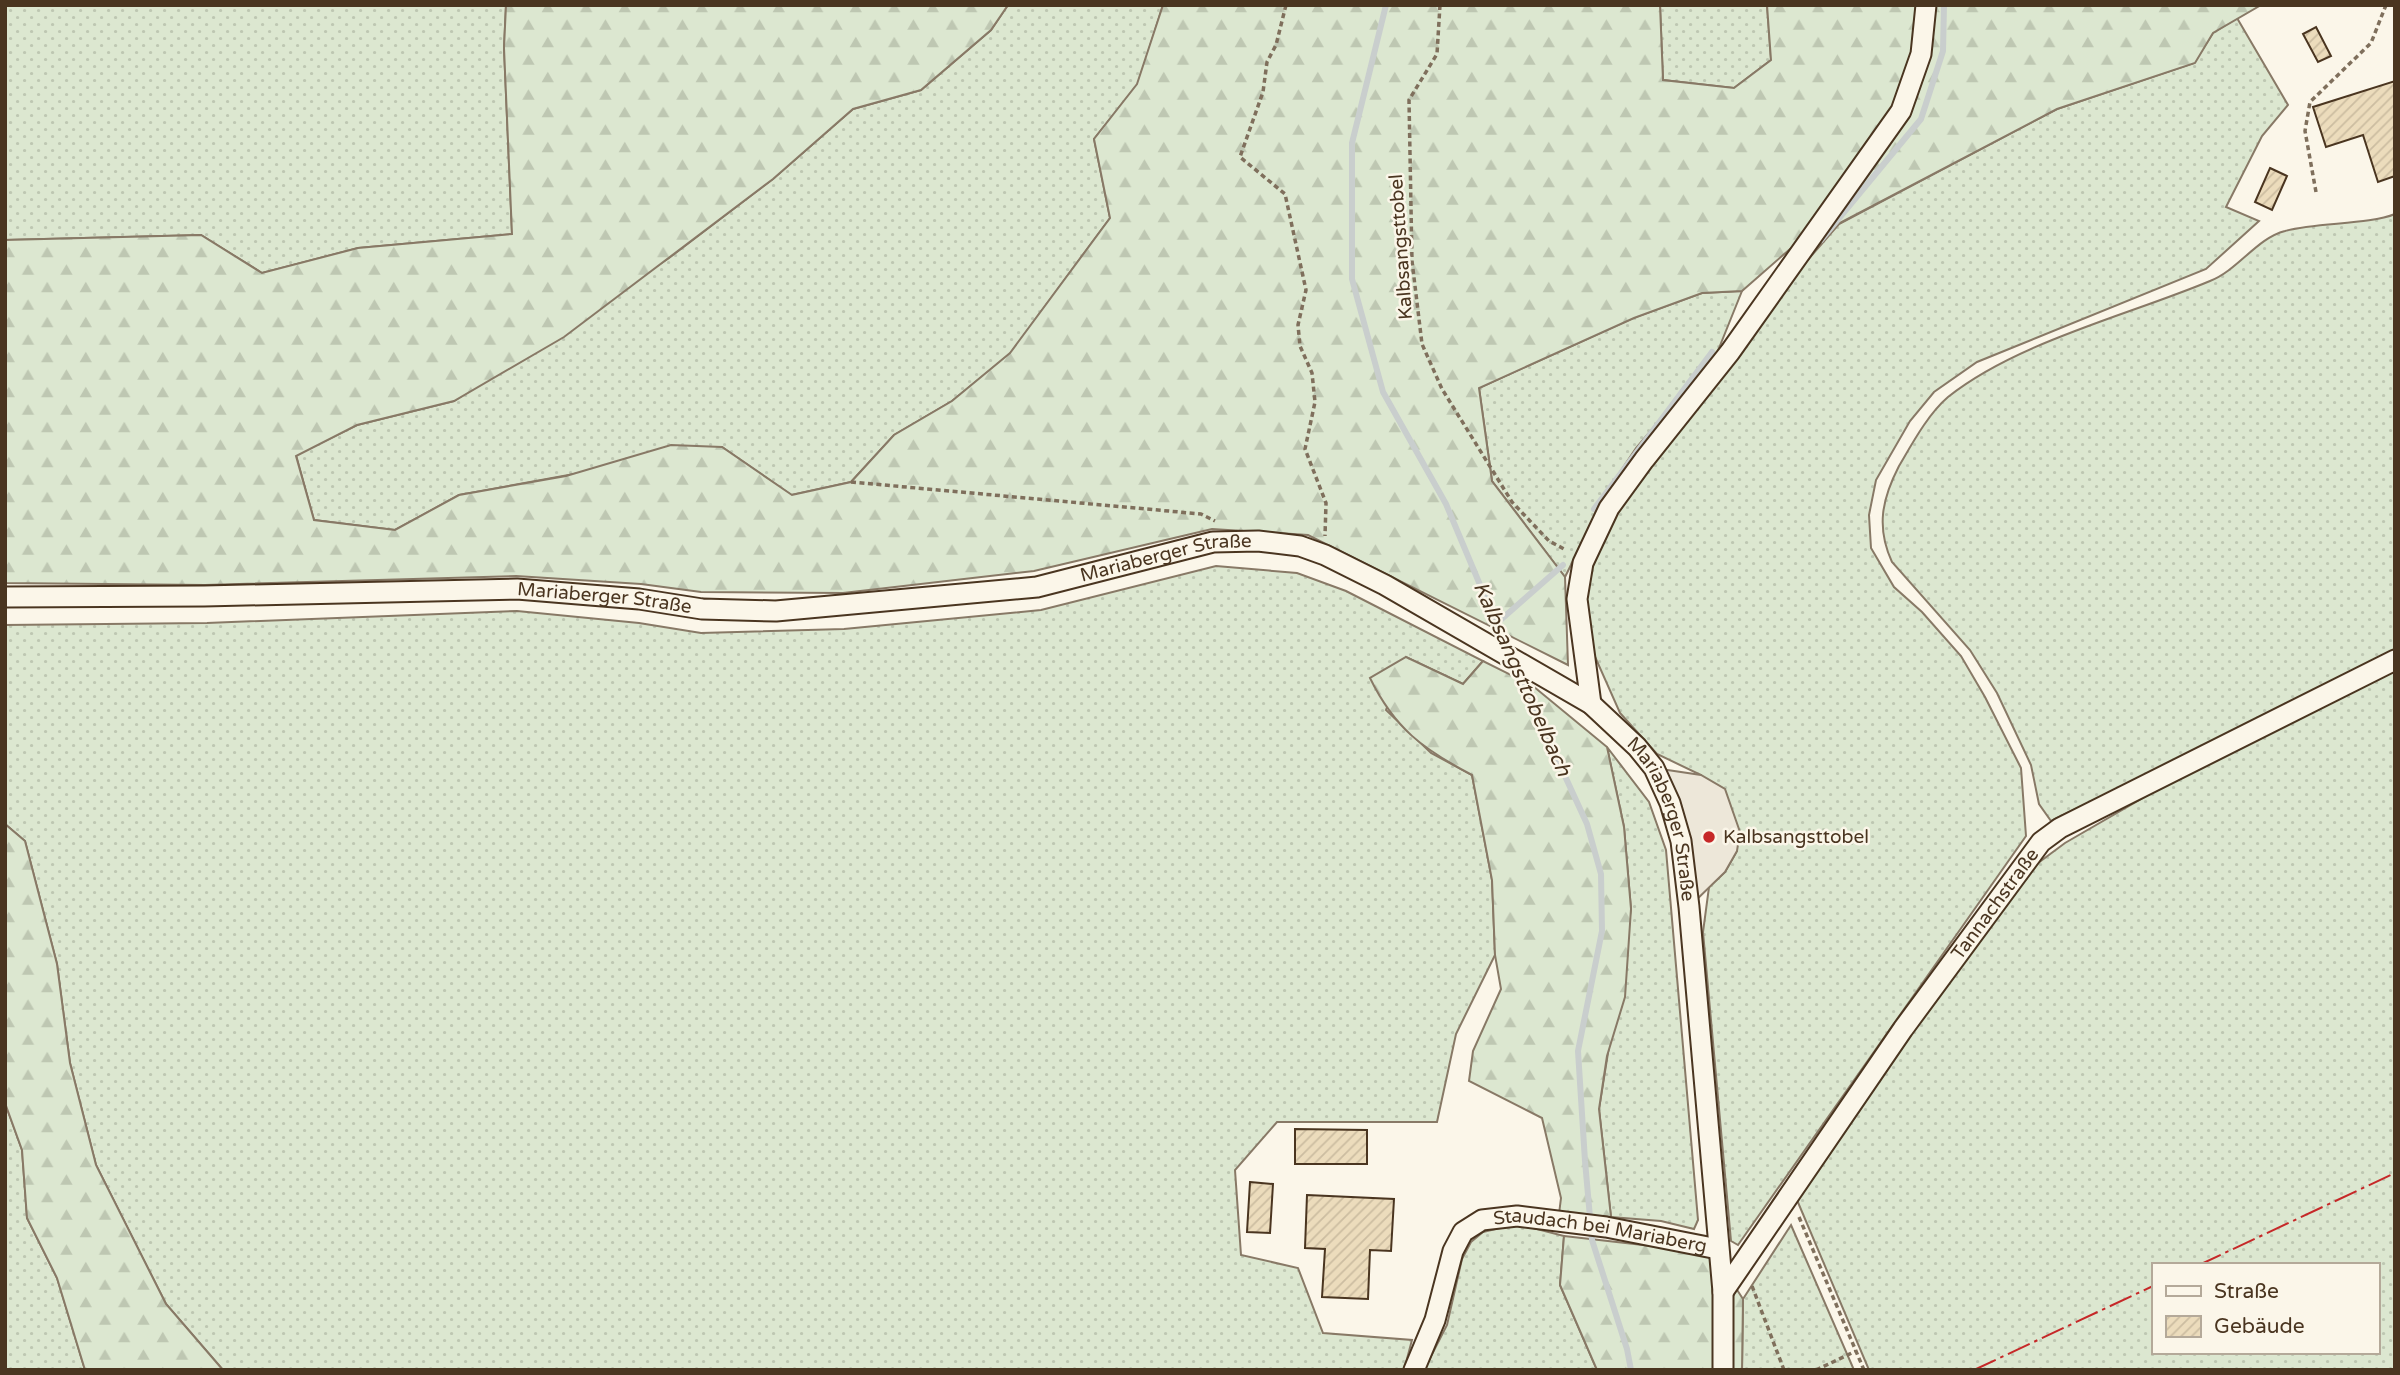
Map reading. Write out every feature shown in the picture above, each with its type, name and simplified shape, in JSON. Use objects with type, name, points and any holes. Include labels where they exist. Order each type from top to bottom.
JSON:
[{"type":"street","points":[[1591,704],[1577,599],[1583,563],[1616,499],[1730,352],[1901,111],[1921,54],[1926,5]]},
{"type":"street","name":"Mariaberger Straße","points":[[5,597],[204,596],[517,589],[639,599],[702,609],[776,611],[1037,587],[1213,542],[1258,541],[1300,546],[1325,555],[1385,584],[1591,704],[1637,747],[1654,768],[1671,803],[1681,841],[1723,1292],[1723,1370]]},
{"type":"street","name":"Tannachstraße","points":[[1723,1292],[1902,1028],[2041,842],[2073,822],[2395,660]]},
{"type":"street","name":"Staudach bei Mariaberg","points":[[1414,1370],[1435,1320],[1453,1251],[1463,1232],[1482,1220],[1517,1216],[1576,1226],[1606,1227],[1718,1249]]},
{"type":"path","points":[[1286,5],[1276,46],[1267,62],[1263,92],[1240,157],[1284,194],[1306,290],[1298,325],[1300,346],[1311,373],[1315,402],[1305,449],[1325,503],[1325,555]]},
{"type":"path","name":"Kalbsangsttobel","points":[[1440,5],[1437,54],[1409,100],[1412,261],[1422,344],[1442,389],[1512,502],[1549,541],[1572,552],[1583,563]]},
{"type":"path","points":[[2316,192],[2305,131],[2310,102],[2371,43],[2386,5]]},
{"type":"path","points":[[851,482],[1200,514],[1224,525]]},
{"type":"path","points":[[1789,1194],[1864,1370]]},
{"type":"path","points":[[1742,1262],[1784,1370]]},
{"type":"path","points":[[1816,1370],[1856,1352]]},
{"type":"green space","points":[[5,5],[506,5],[504,48],[512,234],[358,248],[262,273],[201,235],[5,240]]},
{"type":"green space","points":[[506,5],[1008,5],[991,30],[921,90],[853,109],[773,179],[564,337],[454,401],[357,425],[296,456],[314,520],[395,530],[459,495],[566,476],[671,445],[722,447],[792,495],[851,482],[894,435],[952,401],[1010,353],[1110,218],[1094,139],[1137,84],[1163,5],[1660,5],[1663,80],[1734,88],[1771,60],[1767,5],[2261,5],[2213,33],[2195,63],[2057,109],[1790,249],[1742,291],[1702,293],[1634,318],[1479,388],[1492,481],[1565,577],[1568,665],[1308,535],[1212,529],[1034,571],[843,593],[701,592],[641,584],[516,576],[205,585],[5,583],[5,240],[201,235],[262,273],[358,248],[512,234],[504,48]]},
{"type":"green space","points":[[1008,5],[1163,5],[1138,84],[1094,139],[1110,218],[1010,354],[952,401],[894,435],[851,482],[791,495],[722,447],[459,495],[395,530],[314,520],[296,455],[357,425],[454,401],[669,258],[773,179],[853,109],[921,90],[991,30]]},
{"type":"green space","points":[[1660,5],[1767,5],[1771,60],[1734,88],[1663,80]]},
{"type":"green space","points":[[2237,18],[2288,105],[2262,136],[2226,207],[2259,221],[2206,269],[1977,362],[1934,392],[1910,421],[1876,480],[1869,515],[1871,548],[1894,587],[1922,612],[1961,656],[1985,697],[2021,768],[2026,836],[1738,1245],[1731,1241],[1703,932],[1709,887],[1725,872],[1737,851],[1701,775],[1657,754],[1620,713],[1592,650],[1584,598],[1589,565],[1616,511],[1766,308],[1839,224],[2057,109],[2194,63],[2213,33]]},
{"type":"green space","points":[[2395,214],[2395,653],[2051,821],[2039,804],[2031,765],[1997,693],[1970,650],[1892,562],[1884,537],[1883,513],[1888,490],[1899,466],[1921,430],[1948,397],[2007,360],[2074,331],[2210,281],[2229,270],[2265,240],[2285,231],[2384,218]]},
{"type":"green space","points":[[1742,291],[1717,353],[1636,448],[1608,490],[1565,577],[1492,481],[1479,388],[1633,318],[1702,293]]},
{"type":"green space","points":[[1216,566],[1297,573],[1346,591],[1483,661],[1463,684],[1406,657],[1386,710],[1431,753],[1472,775],[1492,880],[1495,955],[1456,1034],[1437,1122],[1277,1122],[1235,1170],[1241,1255],[1298,1268],[1323,1333],[1412,1340],[1404,1370],[223,1370],[166,1304],[96,1165],[70,1063],[57,964],[25,841],[5,824],[5,625],[207,623],[517,611],[639,623],[701,633],[844,629],[1041,610]]},
{"type":"green space","points":[[1406,657],[1463,684],[1483,661],[1533,686],[1607,747],[1624,827],[1631,909],[1625,997],[1607,1056],[1599,1109],[1611,1217],[1559,1214],[1561,1198],[1542,1118],[1469,1081],[1473,1051],[1501,989],[1495,955],[1492,880],[1472,775],[1412,736],[1390,711],[1370,678]]},
{"type":"green space","points":[[2395,670],[2395,1370],[1869,1370],[1797,1200],[1910,1032],[2030,869],[2065,843],[2200,765]]},
{"type":"green space","points":[[1607,747],[1649,802],[1666,850],[1698,1220],[1694,1229],[1661,1221],[1611,1217],[1599,1109],[1631,909],[1624,827]]},
{"type":"green space","points":[[5,824],[25,841],[57,964],[70,1063],[96,1165],[166,1304],[223,1370],[85,1370],[57,1278],[27,1218],[22,1150],[5,1103]]},
{"type":"green space","points":[[5,1103],[22,1150],[27,1218],[57,1278],[85,1370],[5,1370]]},
{"type":"green space","points":[[1517,1224],[1564,1236],[1560,1285],[1597,1370],[1424,1370],[1447,1325],[1462,1259],[1471,1242],[1483,1232]]},
{"type":"green space","points":[[1791,1225],[1854,1370],[1742,1370],[1743,1299]]},
{"type":"green space","points":[[1564,1236],[1713,1253],[1743,1299],[1742,1370],[1597,1370],[1560,1285]]},
{"type":"shaded area","name":"Kalbsangsttobel","points":[[1654,768],[1701,775],[1725,789],[1740,832],[1737,851],[1725,872],[1689,907]]},
{"type":"building","points":[[2316,27],[2331,56],[2318,62],[2303,34]]},
{"type":"building","points":[[2395,81],[2395,176],[2378,182],[2363,135],[2326,147],[2313,107]]},
{"type":"building","points":[[2270,168],[2287,176],[2272,210],[2255,202]]},
{"type":"building","points":[[1295,1129],[1367,1130],[1367,1164],[1295,1164]]},
{"type":"building","points":[[1250,1182],[1273,1184],[1270,1233],[1247,1232]]},
{"type":"building","points":[[1307,1195],[1394,1199],[1391,1251],[1370,1250],[1368,1299],[1322,1297],[1325,1249],[1305,1248]]},
{"type":"waterway","name":"Kalbsangsttobelbach","points":[[1386,5],[1352,143],[1352,279],[1383,392],[1446,504],[1507,649]]},
{"type":"waterway","points":[[1821,240],[1921,119],[1943,51],[1944,5]]},
{"type":"waterway","points":[[1594,509],[1712,352]]},
{"type":"waterway","points":[[1496,624],[1563,565]]},
{"type":"waterway","name":"Kalbsangsttobelbach","points":[[1514,665],[1587,824],[1601,874],[1602,931],[1578,1051],[1592,1240],[1627,1349],[1631,1370]]},
{"type":"power","points":[[2203,1263],[2395,1173]]},
{"type":"power","points":[[1974,1370],[2152,1286]]},
{"type":"place","name":"Kalbsangsttobel","points":[[1709,837]]}]
